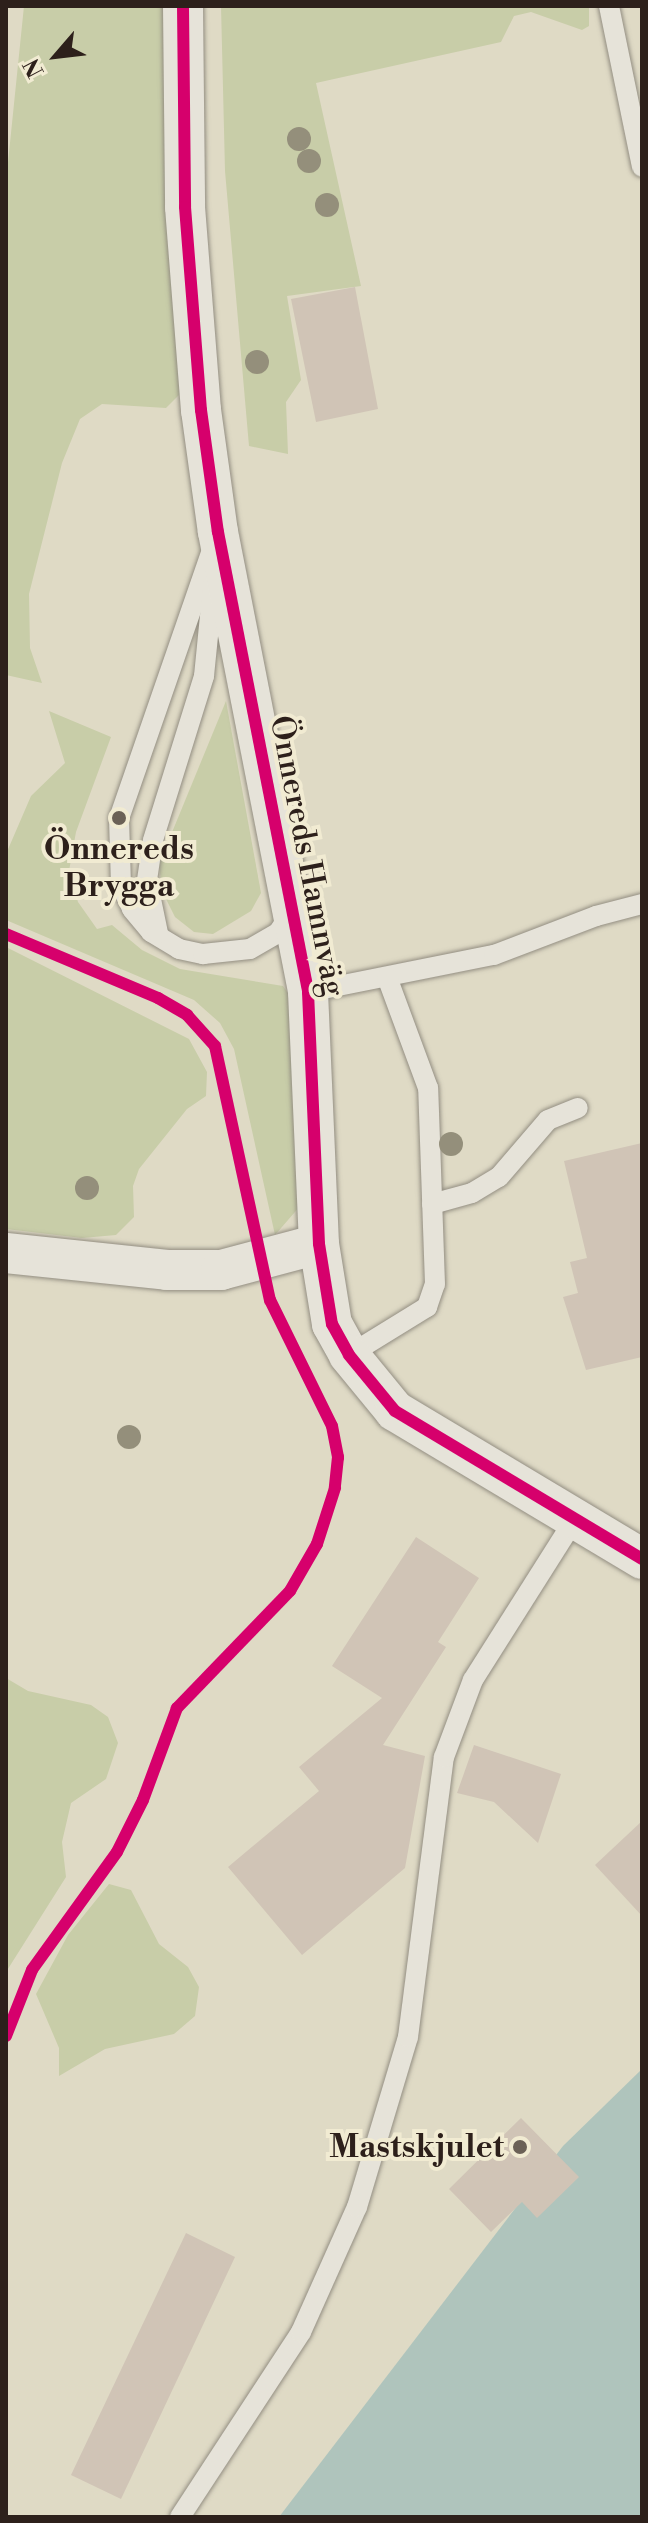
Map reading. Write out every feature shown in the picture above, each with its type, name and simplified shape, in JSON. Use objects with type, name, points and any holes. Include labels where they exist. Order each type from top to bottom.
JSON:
[{"type":"street","name":"Önnereds Hamnväg","points":[[183,6],[187,248],[218,532],[308,992],[319,1244],[332,1324],[349,1355],[395,1411],[422,1431],[642,1559]]},
{"type":"street","points":[[6,1253],[167,1270],[221,1270],[319,1244]]},
{"type":"lane","points":[[609,6],[642,167]]},
{"type":"lane","points":[[218,532],[119,818],[121,885],[132,909],[159,938],[203,954],[250,949],[278,933],[293,909]]},
{"type":"lane","points":[[159,938],[149,907],[153,840],[204,676],[218,532]]},
{"type":"lane","points":[[308,992],[494,955],[596,916],[642,904]]},
{"type":"lane","points":[[349,1355],[427,1307],[435,1284],[428,1088],[387,977]]},
{"type":"lane","points":[[432,1204],[472,1193],[499,1177],[548,1120],[578,1108]]},
{"type":"lane","points":[[180,2517],[301,2332],[357,2207],[408,2037],[444,1757],[473,1680],[574,1520]]},
{"type":"green space","points":[[24,6],[165,6],[183,391],[166,408],[102,404],[80,419],[62,463],[29,594],[30,648],[42,683],[6,675],[6,182]]},
{"type":"green space","points":[[221,6],[589,8],[589,26],[582,30],[531,12],[514,16],[501,42],[316,83],[361,286],[287,296],[301,380],[286,402],[288,454],[249,446],[225,171]]},
{"type":"green space","points":[[226,701],[261,893],[251,911],[213,934],[194,932],[175,917],[162,891],[159,864]]},
{"type":"green space","points":[[49,711],[111,737],[76,832],[69,871],[78,902],[97,929],[112,925],[142,950],[180,969],[283,986],[292,999],[301,1205],[275,1235],[234,1049],[220,1023],[194,1000],[6,920],[6,854],[31,796],[65,763]]},
{"type":"green space","points":[[6,947],[189,1039],[207,1072],[206,1096],[187,1109],[139,1169],[133,1186],[134,1217],[116,1235],[82,1238],[6,1229]]},
{"type":"green space","points":[[6,1678],[28,1691],[91,1705],[108,1717],[118,1743],[106,1779],[71,1803],[62,1842],[66,1877],[6,1972]]},
{"type":"green space","points":[[109,1884],[131,1890],[159,1944],[188,1967],[199,1987],[195,2016],[174,2034],[105,2049],[59,2076],[59,2048],[36,1994],[68,1935]]},
{"type":"shaded area","points":[[642,2069],[642,2517],[279,2517],[563,2146]]},
{"type":"building","points":[[355,287],[378,409],[316,422],[291,299]]},
{"type":"building","points":[[642,1143],[642,1357],[586,1370],[563,1297],[578,1293],[570,1262],[587,1258],[564,1161]]},
{"type":"building","points":[[416,1537],[479,1578],[438,1642],[446,1647],[383,1745],[425,1756],[405,1868],[302,1955],[228,1867],[319,1791],[299,1767],[382,1698],[332,1666]]},
{"type":"building","points":[[474,1745],[561,1774],[538,1843],[494,1802],[457,1793]]},
{"type":"building","points":[[642,1821],[642,1916],[595,1865]]},
{"type":"building","name":"Mastskjulet","points":[[521,2118],[579,2177],[537,2218],[522,2202],[491,2232],[449,2189]]},
{"type":"building","points":[[186,2233],[235,2257],[121,2499],[71,2475]]},
{"type":"cycle path","points":[[183,6],[185,207],[201,410],[218,532],[308,992],[319,1244],[332,1324],[349,1355],[395,1411],[642,1559]]},
{"type":"cycle path","points":[[6,934],[158,998],[187,1015],[215,1046],[270,1300],[332,1426],[338,1457],[335,1488],[317,1544],[290,1591],[177,1708],[143,1800],[117,1852],[32,1970],[6,2036]]},
{"type":"place","name":"Önnereds Brygga","points":[[119,818]]},
{"type":"place","name":"Mastskjulet","points":[[520,2147]]}]
